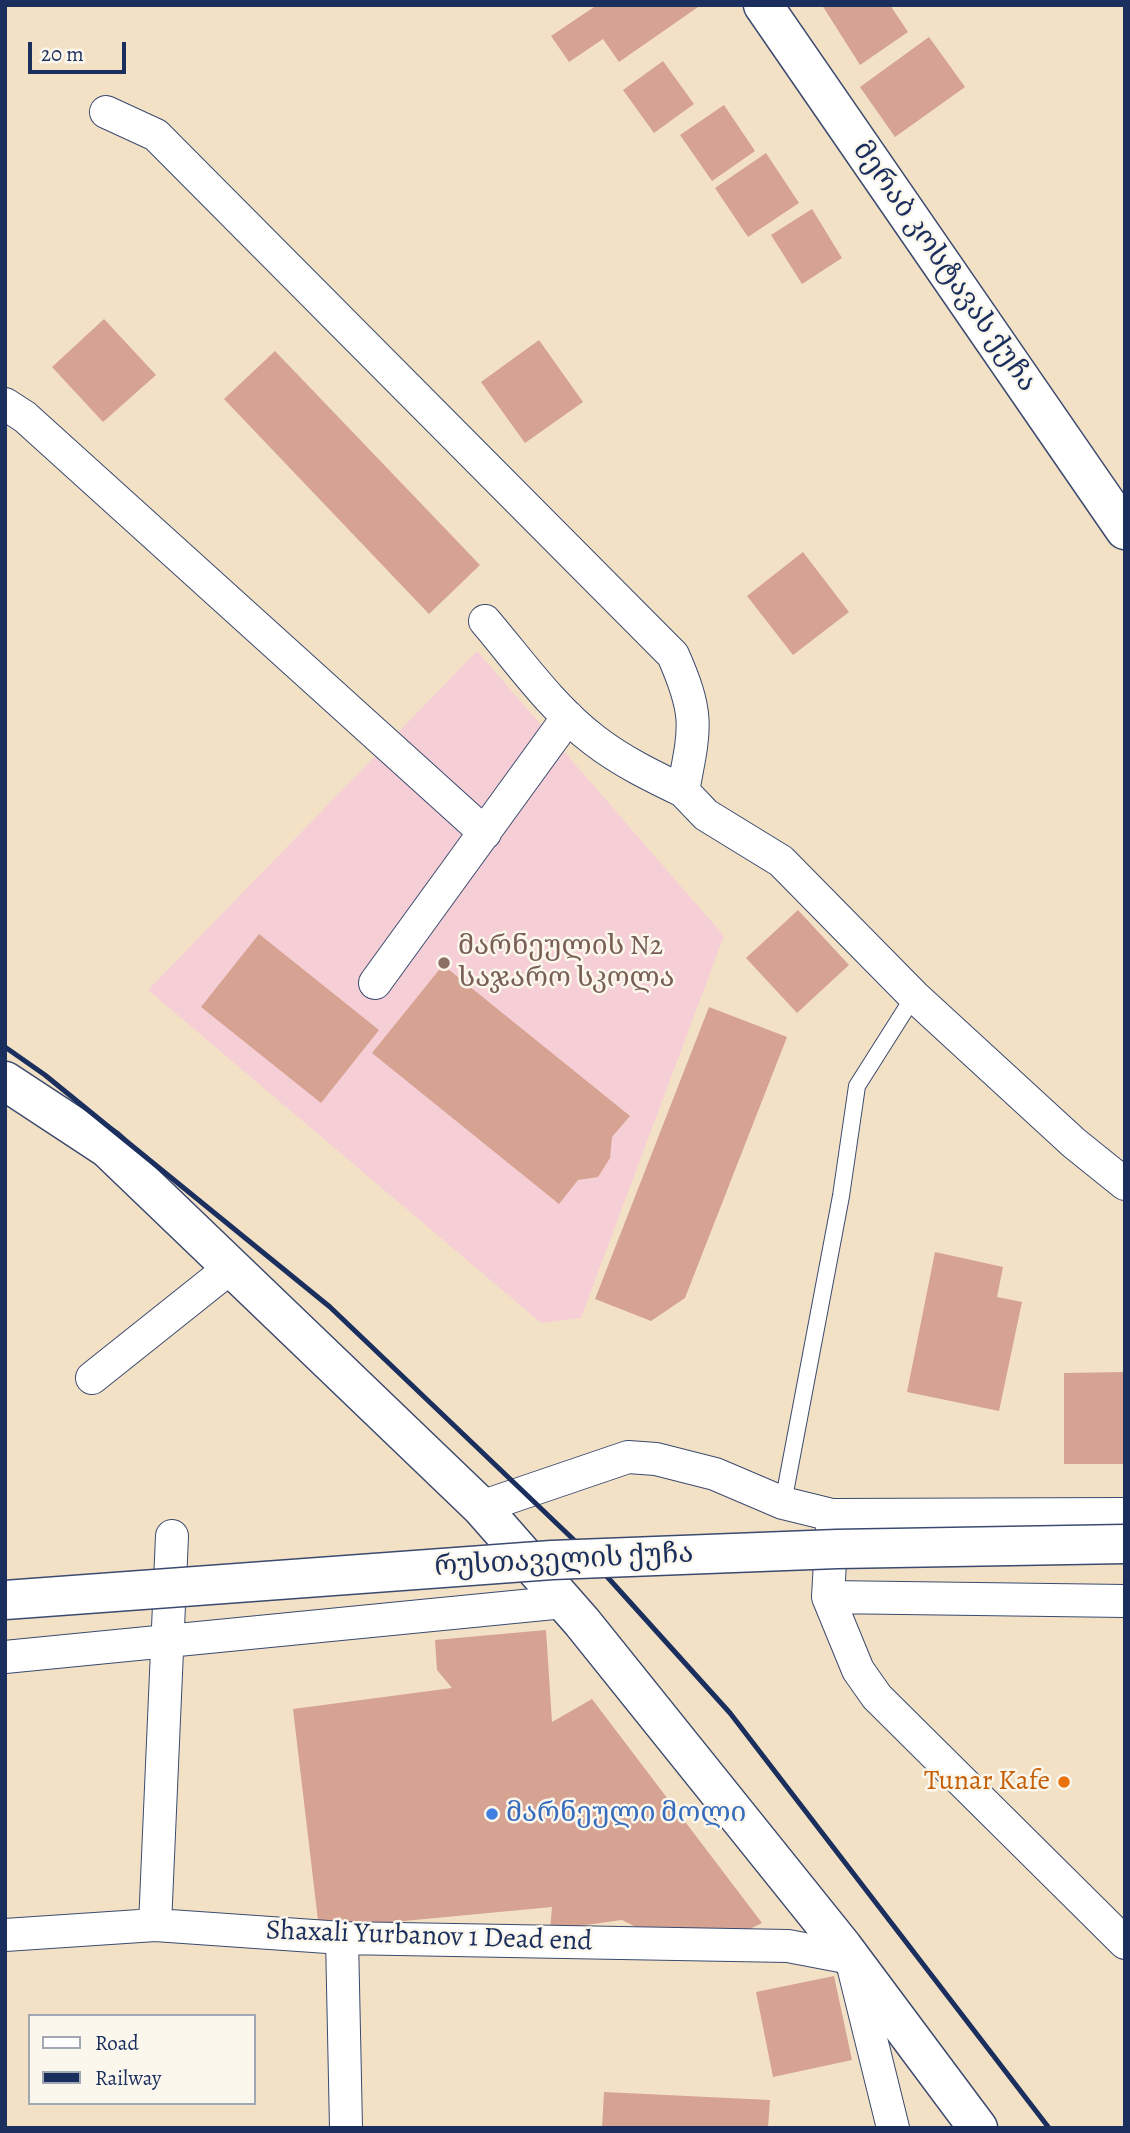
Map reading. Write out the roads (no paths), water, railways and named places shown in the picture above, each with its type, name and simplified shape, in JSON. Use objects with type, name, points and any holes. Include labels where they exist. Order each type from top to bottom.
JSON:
[{"type":"main road","name":"მერაბ კოსტავას ქუჩა","points":[[763,5],[1125,530]]},
{"type":"main road","points":[[5,1081],[107,1148],[481,1507],[564,1602],[851,1958],[978,2128]]},
{"type":"main road","name":"რუსთაველის ქუჩა","points":[[5,1600],[565,1559],[837,1549],[1125,1544]]},
{"type":"street","points":[[106,112],[156,135],[673,656],[689,692],[695,727],[683,791]]},
{"type":"street","points":[[5,404],[24,417],[485,832]]},
{"type":"street","points":[[485,621],[568,717],[593,740],[632,766],[683,791],[706,815],[781,861],[914,996],[1074,1143],[1125,1184]]},
{"type":"street","points":[[375,982],[568,717]]},
{"type":"street","points":[[92,1378],[230,1268]]},
{"type":"street","points":[[481,1507],[628,1457],[656,1459],[715,1474],[783,1503],[832,1515],[1125,1514]]},
{"type":"street","points":[[832,1515],[828,1597],[859,1670],[877,1697],[1125,1943]]},
{"type":"street","points":[[155,1925],[172,1536]]},
{"type":"street","points":[[828,1597],[1125,1601]]},
{"type":"street","points":[[5,1657],[564,1602]]},
{"type":"street","name":"Shaxali Yurbanov 1 Dead end","points":[[5,1935],[155,1925],[342,1938],[788,1946],[851,1958]]},
{"type":"street","points":[[342,1938],[346,2128]]},
{"type":"street","points":[[851,1958],[893,2128]]},
{"type":"lane","points":[[783,1503],[841,1196],[857,1086],[914,996]]},
{"type":"railway","points":[[5,1047],[45,1075],[330,1307],[574,1540],[730,1713],[1049,2128]]},
{"type":"place","name":"მარნეულის N2 საჯარო სკოლა","points":[[444,963]]},
{"type":"place","name":"Tunar Kafe","points":[[1064,1782]]},
{"type":"place","name":"მარნეული მოლი","points":[[492,1814]]}]
